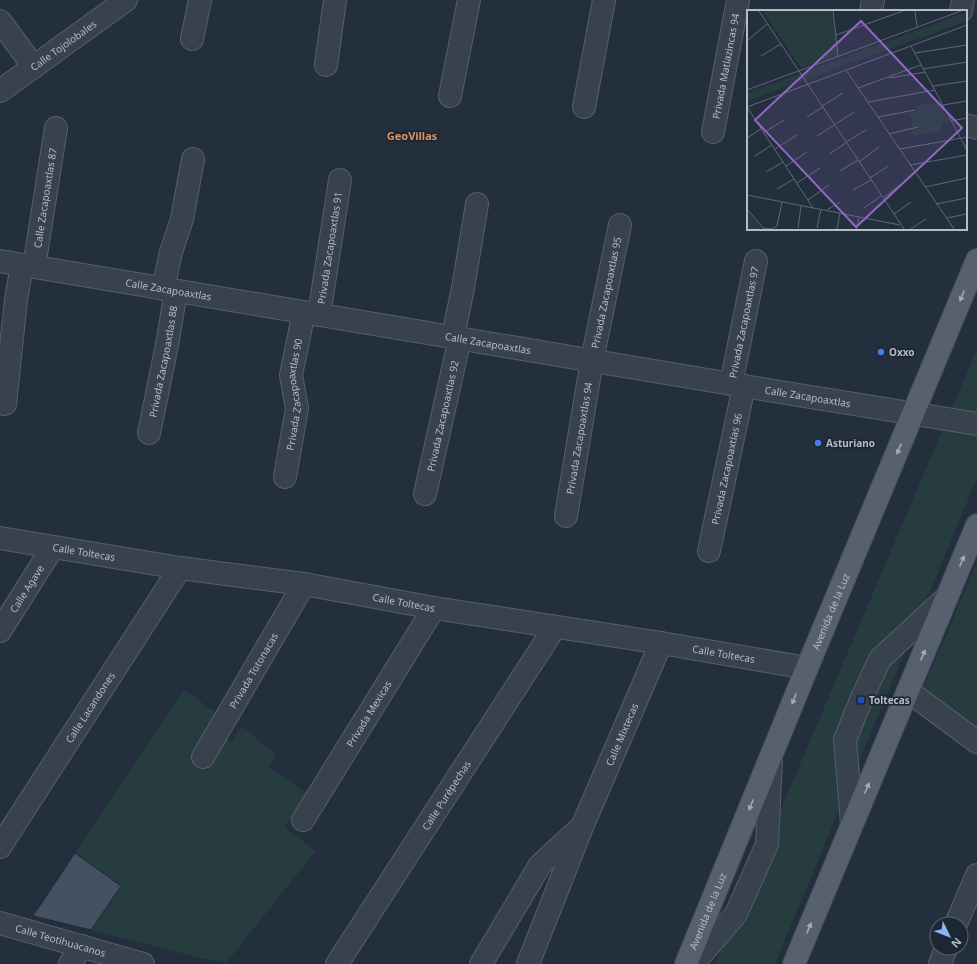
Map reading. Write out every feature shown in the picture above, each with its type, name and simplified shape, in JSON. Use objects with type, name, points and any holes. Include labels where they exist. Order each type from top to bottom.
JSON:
[{"type":"main road","name":"Avenida de la Luz","points":[[686,964],[807,668],[977,260]]},
{"type":"main road","points":[[794,964],[977,525]]},
{"type":"street","name":"Calle Tojolobales","points":[[0,91],[126,0]]},
{"type":"street","points":[[192,39],[200,0]]},
{"type":"street","points":[[326,65],[335,0]]},
{"type":"street","points":[[450,96],[469,0]]},
{"type":"street","points":[[584,107],[604,0]]},
{"type":"street","name":"Privada Matlazincas 94","points":[[714,132],[738,0]]},
{"type":"street","points":[[871,10],[873,0]]},
{"type":"street","points":[[961,10],[963,0]]},
{"type":"street","points":[[0,21],[34,67]]},
{"type":"street","points":[[967,125],[977,128]]},
{"type":"street","name":"Calle Zacapoaxtlas 87","points":[[5,404],[16,300],[28,266],[56,128]]},
{"type":"street","name":"Privada Zacapoaxtlas 88","points":[[149,433],[167,345],[171,252],[182,219],[193,159]]},
{"type":"street","name":"Privada Zacapoaxtlas 91","points":[[311,314],[340,180]]},
{"type":"street","name":"Privada Zacapoaxtlas 92","points":[[425,494],[457,337],[463,288],[477,204]]},
{"type":"street","name":"Privada Zacapoaxtlas 95","points":[[592,360],[620,225]]},
{"type":"street","name":"Calle Zacapoaxtlas","points":[[0,261],[977,424]]},
{"type":"street","name":"Privada Zacapoaxtlas 97","points":[[737,385],[756,261]]},
{"type":"street","name":"Privada Zacapoaxtlas 90","points":[[285,477],[297,408],[291,375],[311,314]]},
{"type":"street","name":"Privada Zacapoaxtlas 94","points":[[566,516],[592,360]]},
{"type":"street","name":"Privada Zacapoaxtlas 96","points":[[710,551],[737,385]]},
{"type":"street","name":"Calle Toltecas","points":[[0,538],[180,568],[304,584],[434,608],[662,643],[807,668]]},
{"type":"street","name":"Calle Agave","points":[[0,631],[53,547]]},
{"type":"street","name":"Calle Lacandones","points":[[0,847],[180,568]]},
{"type":"street","name":"Privada Totonacas","points":[[203,757],[304,584]]},
{"type":"street","points":[[852,824],[845,740],[856,713],[880,659],[947,597]]},
{"type":"street","name":"Privada Mexicas","points":[[303,820],[434,608]]},
{"type":"street","name":"Calle Purépechas","points":[[337,964],[555,627]]},
{"type":"street","name":"Calle Mixtecas","points":[[528,964],[582,827],[662,643]]},
{"type":"street","points":[[908,691],[977,742]]},
{"type":"street","points":[[693,964],[736,914],[767,844],[771,756]]},
{"type":"street","name":"Calle Mixtecas","points":[[481,964],[540,865],[582,827]]},
{"type":"street","points":[[959,916],[977,875]]},
{"type":"street","name":"Calle Teotihuacanos","points":[[0,923],[143,964]]},
{"type":"street","points":[[70,964],[82,946]]},
{"type":"green space","points":[[977,349],[977,478],[775,964],[715,964]]},
{"type":"green space","points":[[977,562],[977,737],[920,696]]},
{"type":"green space","points":[[184,690],[228,721],[220,735],[232,742],[242,726],[277,755],[269,767],[309,795],[284,827],[316,851],[227,962],[204,959],[91,930],[121,886],[75,853]]},
{"type":"building","points":[[75,853],[121,886],[91,930],[33,916]]},
{"type":"place","name":"Oxxo","points":[[881,352]]},
{"type":"place","name":"Asturiano","points":[[818,443]]},
{"type":"place","name":"Toltecas","points":[[861,700]]},
{"type":"district","name":"GeoVillas","points":[[412,135]]}]
